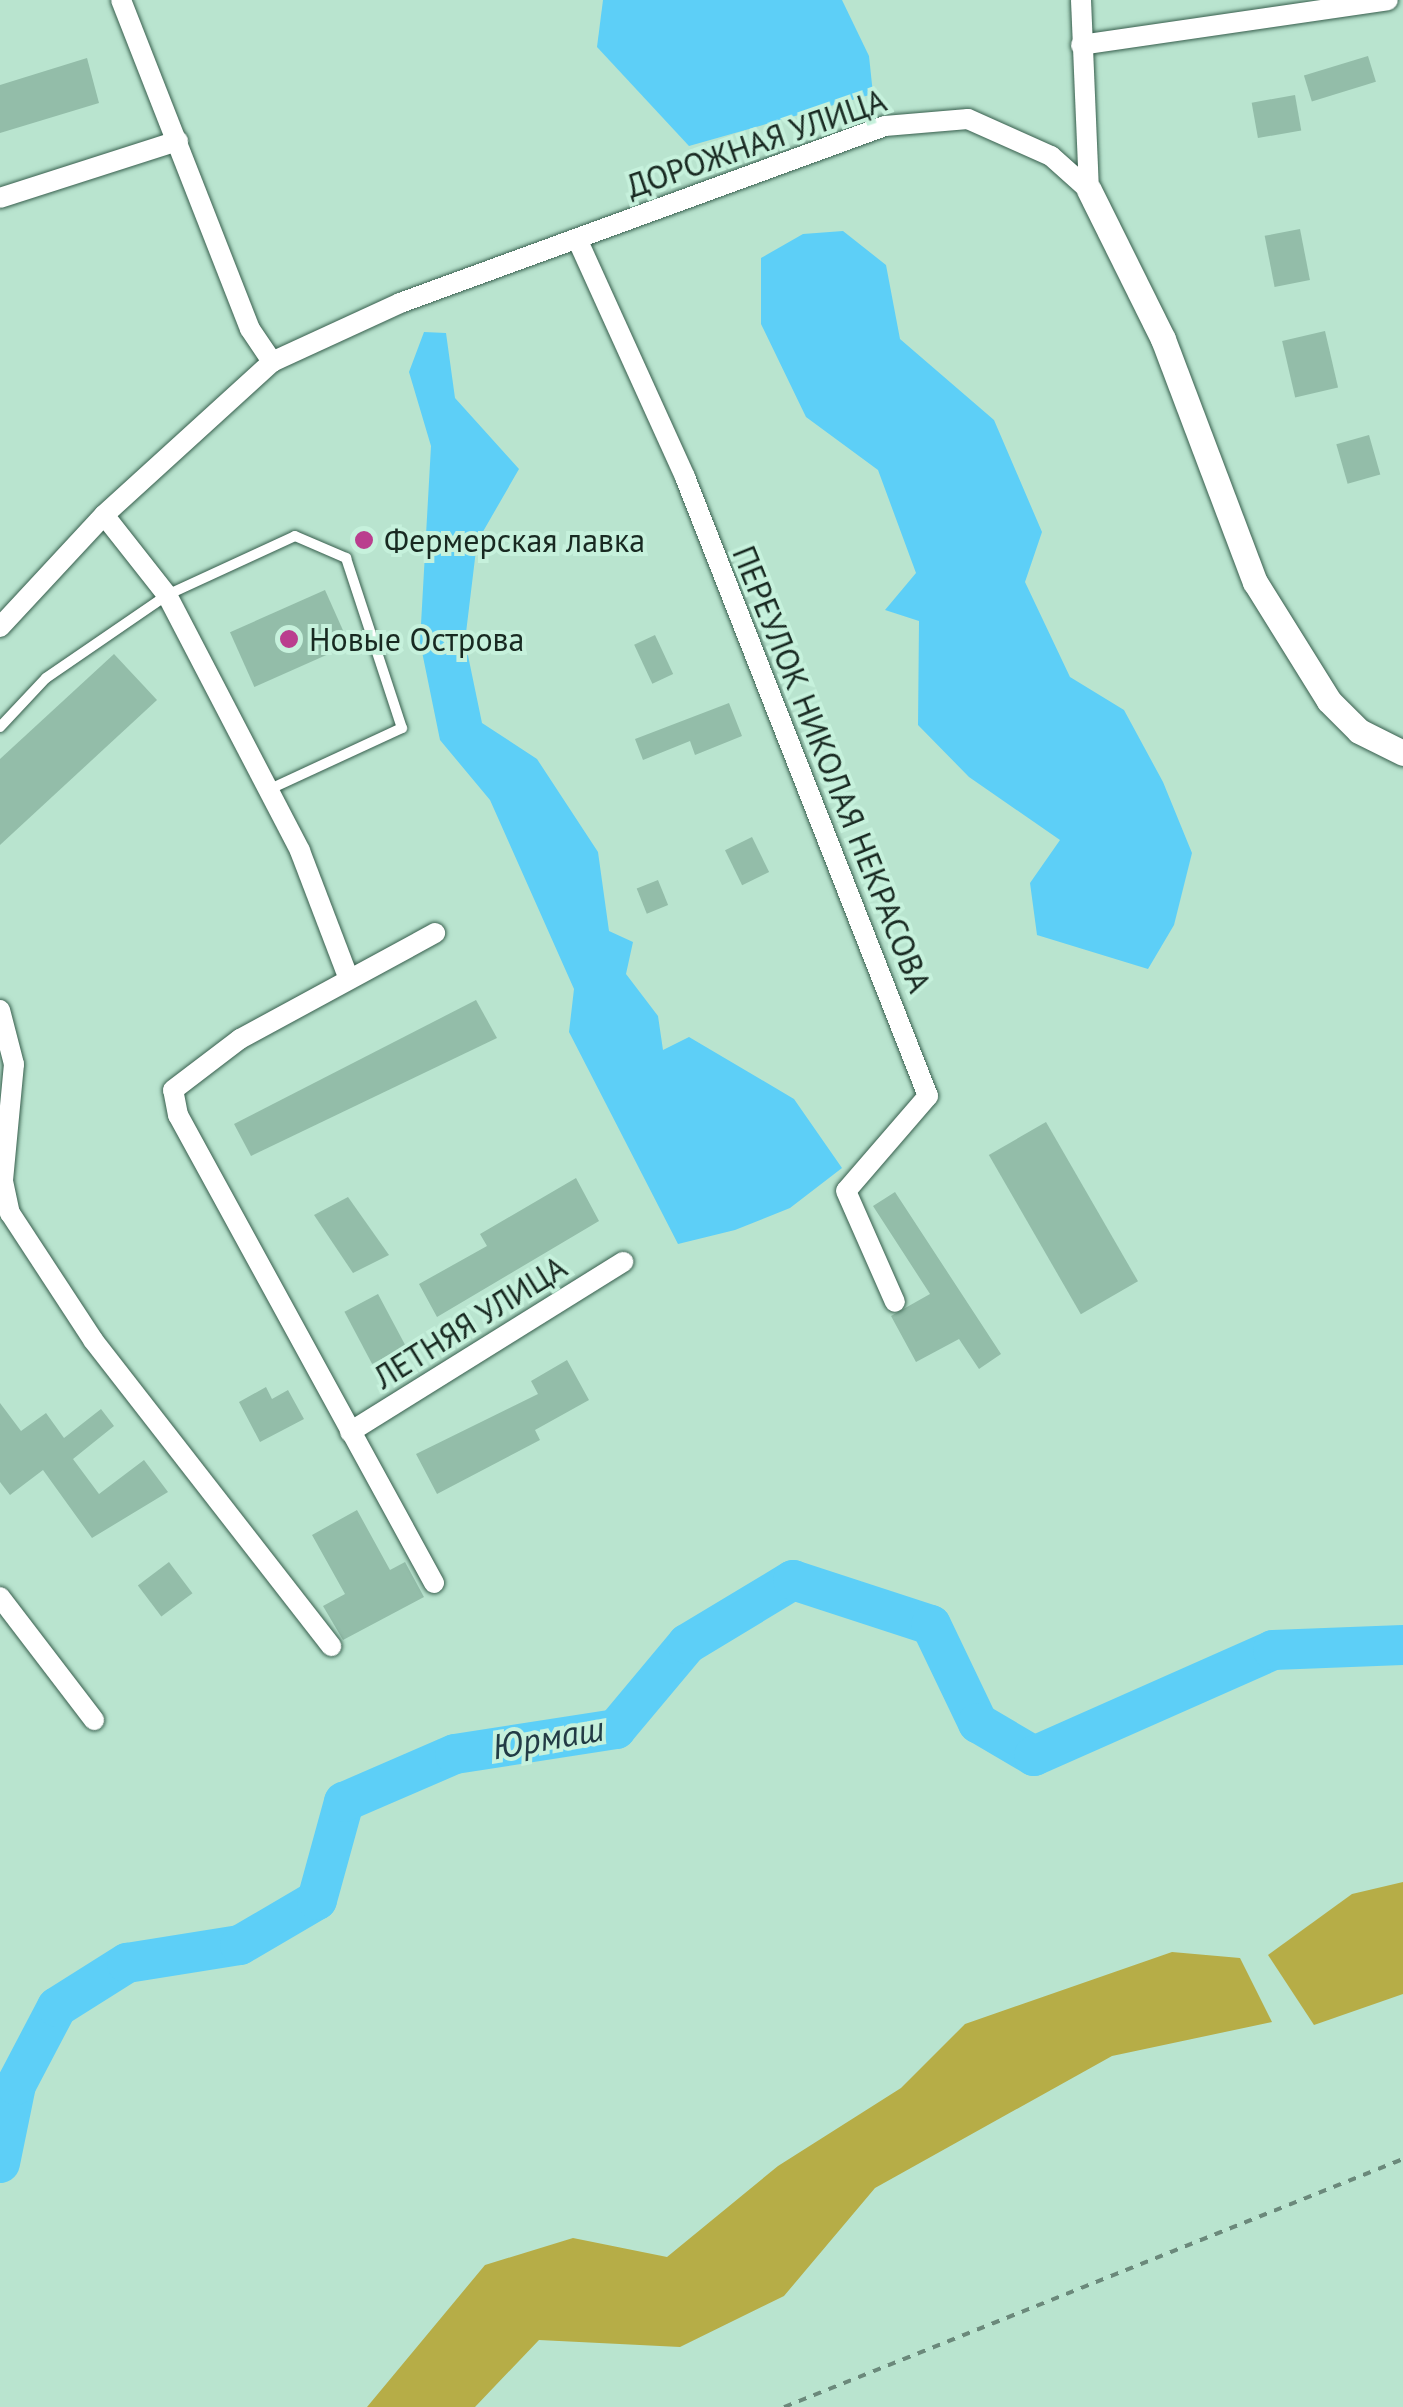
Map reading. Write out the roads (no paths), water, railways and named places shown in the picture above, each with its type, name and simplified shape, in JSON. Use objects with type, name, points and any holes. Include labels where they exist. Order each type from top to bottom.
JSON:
[{"type":"street","points":[[121,0],[272,362]]},
{"type":"street","points":[[1081,0],[1089,190]]},
{"type":"street","points":[[1082,45],[1388,0]]},
{"type":"street","name":"ДОРОЖНАЯ УЛИЦА","points":[[0,627],[104,515],[272,362],[400,303],[884,126],[968,119],[1051,156],[1089,190],[1163,339],[1255,582],[1328,701],[1359,731],[1403,753]]},
{"type":"street","points":[[0,198],[178,142]]},
{"type":"street","name":"ПЕРЕУЛОК НИКОЛАЯ НЕКРАСОВА","points":[[578,241],[684,477],[928,1096],[846,1191],[895,1302]]},
{"type":"street","points":[[104,515],[167,595],[270,789],[349,979]]},
{"type":"street","points":[[434,1583],[178,1115],[172,1090],[349,979],[436,932]]},
{"type":"street","points":[[0,1010],[14,1064],[2,1180],[10,1213],[93,1340],[332,1646]]},
{"type":"street","name":"ЛЕТНЯЯ УЛИЦА","points":[[350,1432],[622,1262]]},
{"type":"street","points":[[0,1597],[94,1720]]},
{"type":"lane","points":[[0,727],[46,678],[167,595],[294,536],[346,558],[402,728],[270,789]]},
{"type":"water","points":[[603,0],[842,0],[869,56],[873,94],[689,146],[597,47]]},
{"type":"water","points":[[843,231],[886,265],[900,339],[994,420],[1042,532],[1025,582],[1070,677],[1124,710],[1163,782],[1192,853],[1174,925],[1148,969],[1037,935],[1030,883],[1060,840],[969,777],[918,725],[919,621],[885,610],[916,573],[878,470],[806,417],[761,324],[761,258],[803,234]]},
{"type":"water","points":[[424,332],[446,333],[455,398],[519,469],[477,542],[465,641],[482,723],[537,759],[598,852],[609,931],[633,942],[626,974],[658,1016],[663,1050],[689,1037],[794,1099],[842,1168],[790,1208],[735,1230],[678,1244],[569,1032],[574,989],[490,800],[440,740],[420,642],[431,446],[409,372]]},
{"type":"waterway","name":"Юрмаш","points":[[0,2163],[16,2085],[57,2007],[127,1963],[240,1945],[317,1900],[344,1802],[455,1754],[616,1729],[687,1644],[793,1580],[931,1625],[978,1723],[1034,1756],[1273,1650],[1403,1645]]},
{"type":"place","name":"Фермерская лавка","points":[[364,540]]},
{"type":"place","name":"Новые Острова","points":[[289,639]]}]
